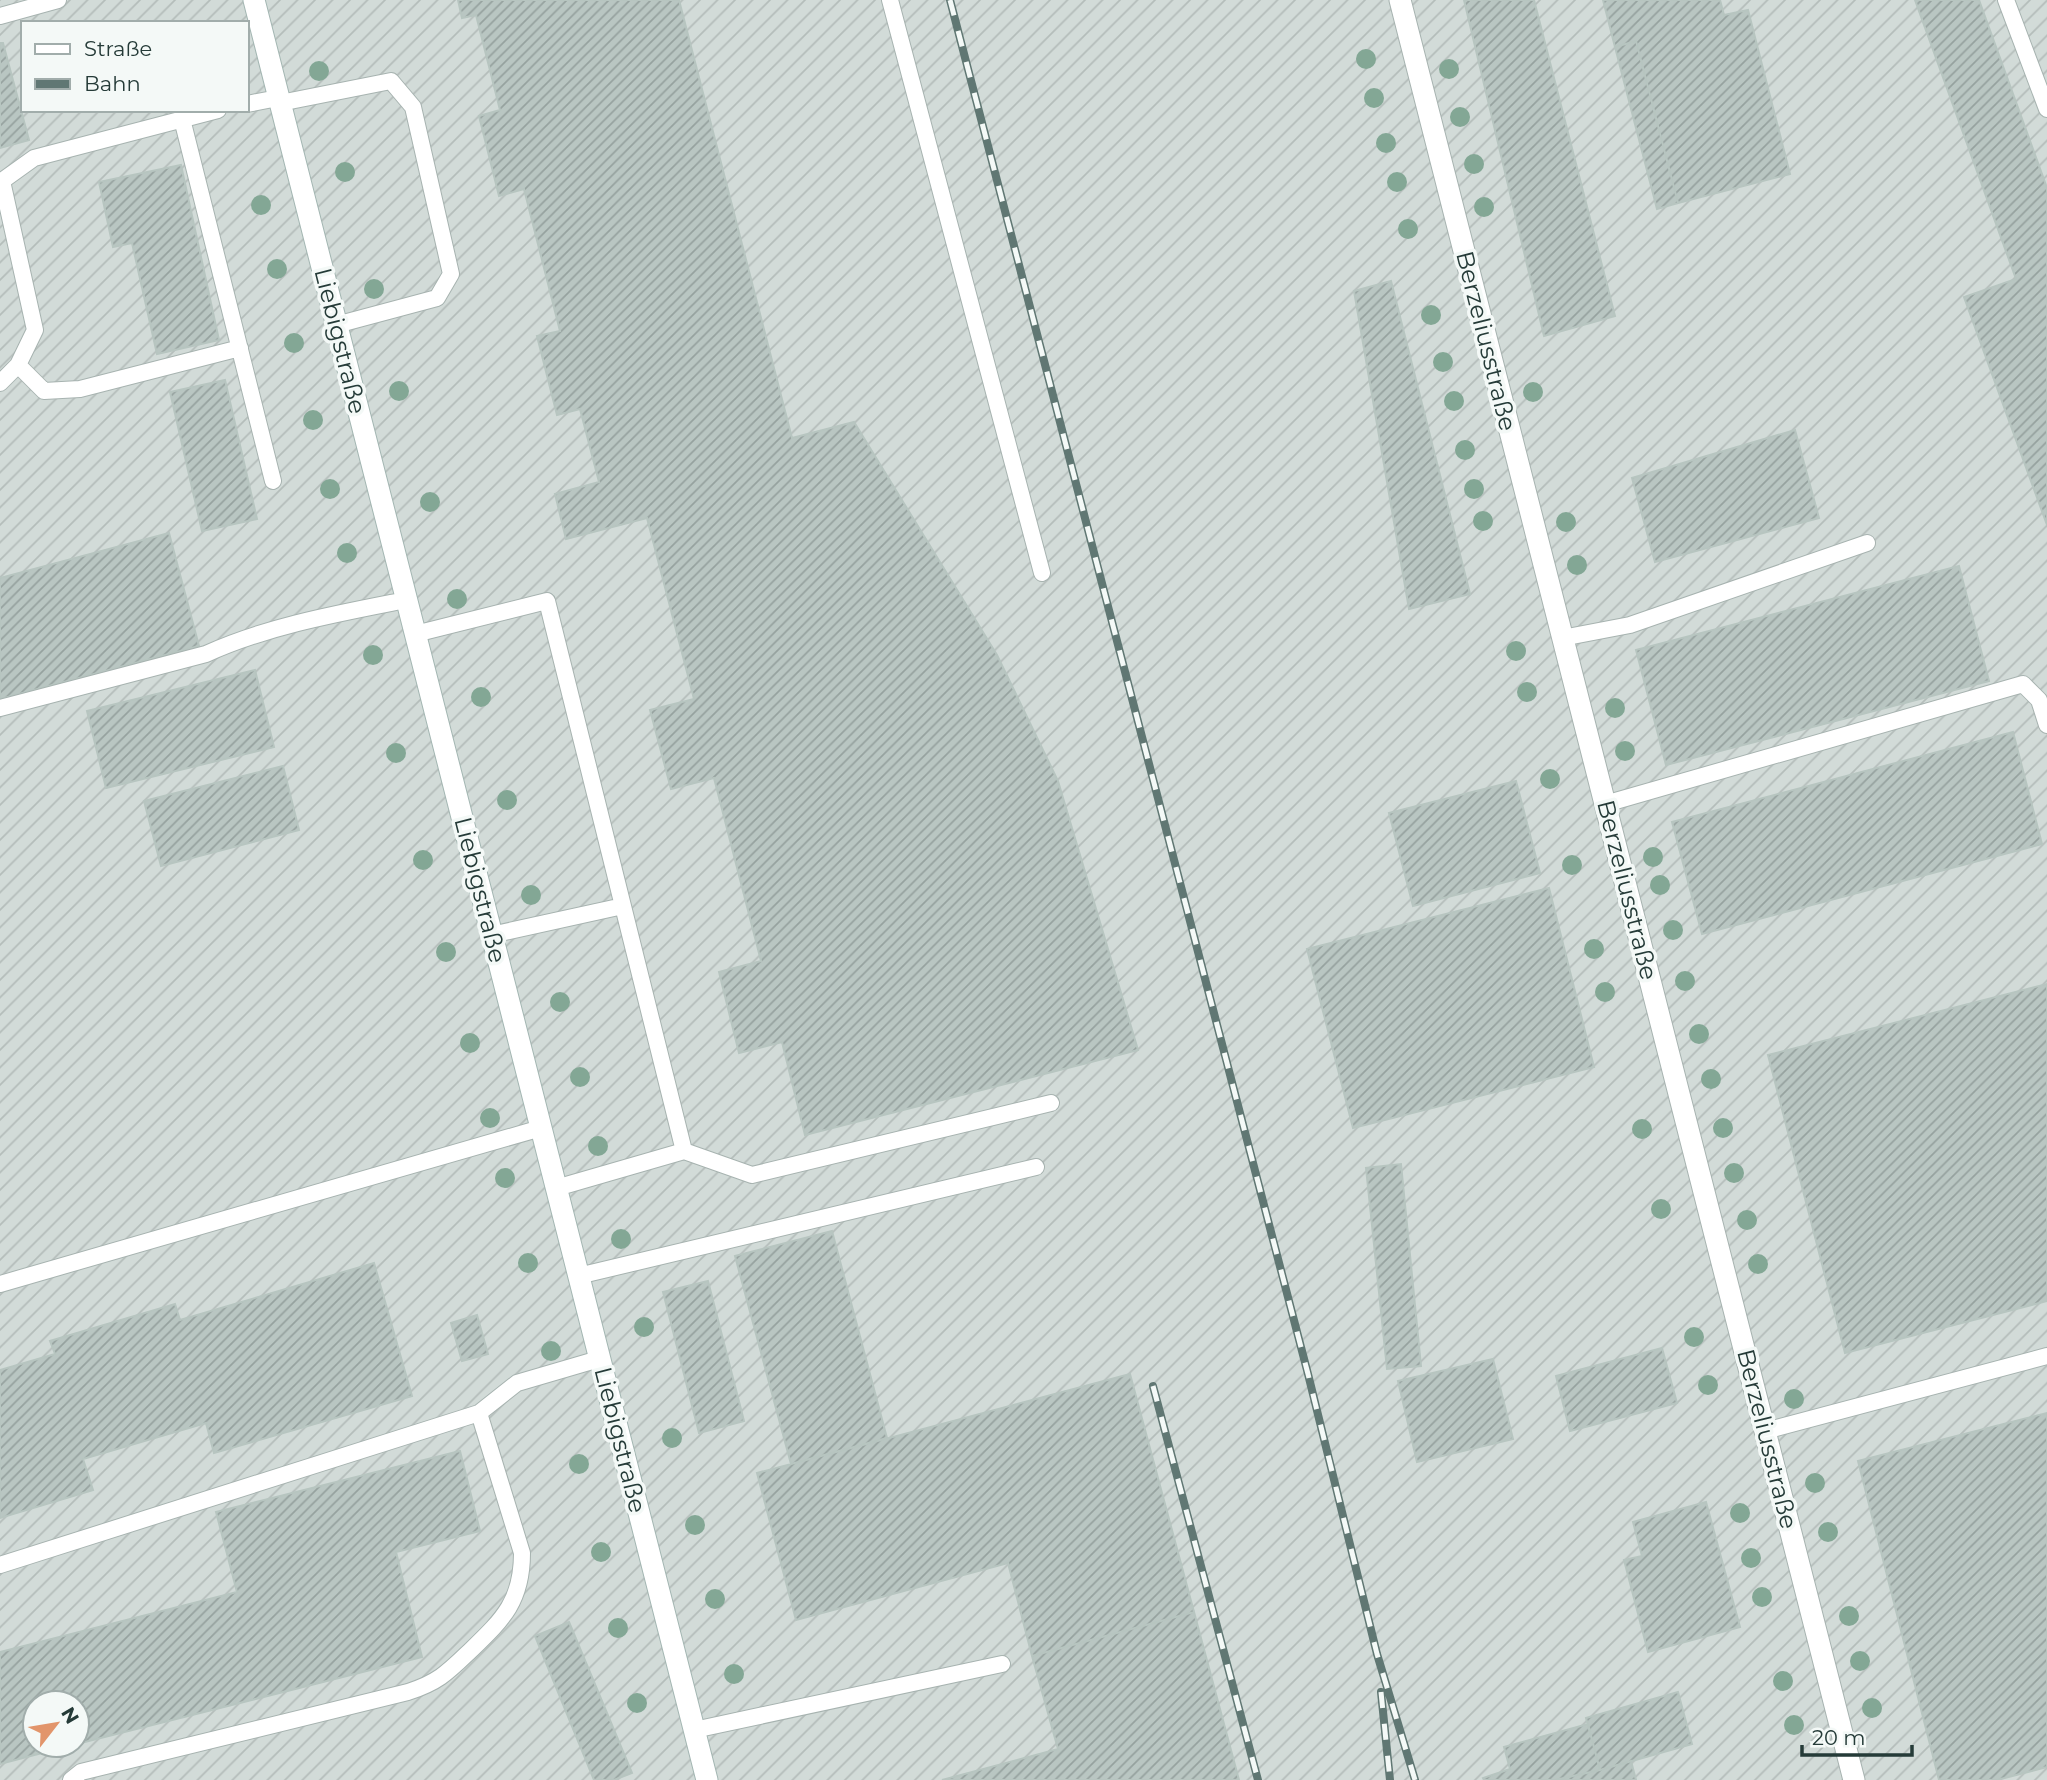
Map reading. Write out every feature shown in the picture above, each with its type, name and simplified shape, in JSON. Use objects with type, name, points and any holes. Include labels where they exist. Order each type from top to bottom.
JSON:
[{"type":"main road","name":"Liebigstraße","points":[[254,0],[707,1780]]},
{"type":"main road","name":"Berzeliusstraße","points":[[1399,0],[1854,1780]]},
{"type":"lane","points":[[0,16],[58,0]]},
{"type":"lane","points":[[890,0],[1042,573]]},
{"type":"lane","points":[[2006,0],[2047,109]]},
{"type":"lane","points":[[248,104],[391,80],[413,107],[451,274],[437,298],[336,325]]},
{"type":"lane","points":[[0,383],[18,365],[35,330],[2,181],[34,158],[210,112]]},
{"type":"lane","points":[[182,119],[273,481]]},
{"type":"lane","points":[[18,365],[44,391],[80,390],[240,348]]},
{"type":"lane","points":[[1562,638],[1630,625],[1867,543]]},
{"type":"lane","points":[[0,708],[206,654],[228,644],[329,616],[406,600]]},
{"type":"lane","points":[[415,634],[547,601],[684,1151]]},
{"type":"lane","points":[[1605,804],[2024,684],[2039,700],[2047,725]]},
{"type":"lane","points":[[491,935],[623,906]]},
{"type":"lane","points":[[556,1188],[684,1151],[752,1175],[1051,1103]]},
{"type":"lane","points":[[0,1284],[541,1128]]},
{"type":"lane","points":[[578,1276],[1036,1167]]},
{"type":"lane","points":[[1765,1430],[2047,1356]]},
{"type":"lane","points":[[0,1565],[480,1413],[517,1383],[599,1359]]},
{"type":"lane","points":[[71,1780],[81,1772],[408,1692],[442,1677],[509,1609],[522,1574],[522,1553],[480,1413]]},
{"type":"lane","points":[[694,1730],[1002,1664]]},
{"type":"shaded area","points":[[0,0],[2047,0],[2047,1780],[0,1780]]},
{"type":"building","points":[[458,0],[679,0],[792,438],[854,422],[997,655],[1058,781],[1138,1050],[805,1135],[782,1042],[739,1053],[719,972],[761,961],[714,778],[671,789],[650,710],[694,699],[647,518],[566,539],[555,494],[599,482],[580,409],[557,415],[537,336],[560,331],[524,189],[499,196],[479,116],[500,110],[476,15],[462,18]]},
{"type":"building","points":[[1464,0],[1534,0],[1615,316],[1544,336]]},
{"type":"building","points":[[1603,0],[1720,0],[1724,15],[1748,10],[1790,174],[1678,203],[1636,41],[1615,47]]},
{"type":"building","points":[[1915,0],[1979,0],[2047,188],[2047,525],[1964,297],[2016,279]]},
{"type":"building","points":[[1636,41],[1678,203],[1657,209],[1615,47]]},
{"type":"building","points":[[0,43],[3,43],[29,140],[0,148]]},
{"type":"building","points":[[181,165],[219,340],[157,354],[132,243],[113,247],[99,182]]},
{"type":"building","points":[[1391,281],[1470,594],[1409,609],[1354,291]]},
{"type":"building","points":[[225,380],[257,519],[202,531],[170,392]]},
{"type":"building","points":[[1795,430],[1819,518],[1655,562],[1632,478]]},
{"type":"building","points":[[169,533],[199,646],[0,699],[0,578]]},
{"type":"building","points":[[1959,566],[1989,681],[1666,765],[1636,650]]},
{"type":"building","points":[[255,670],[274,747],[106,788],[87,711]]},
{"type":"building","points":[[2013,732],[2042,844],[1702,934],[1672,822]]},
{"type":"building","points":[[283,766],[299,830],[161,866],[144,801]]},
{"type":"building","points":[[1516,781],[1540,873],[1413,906],[1389,813]]},
{"type":"building","points":[[1549,888],[1594,1067],[1353,1128],[1307,949]]},
{"type":"building","points":[[2047,984],[2047,1301],[1845,1353],[1768,1055]]},
{"type":"building","points":[[1401,1164],[1421,1366],[1387,1369],[1366,1168]]},
{"type":"building","points":[[832,1231],[887,1438],[791,1464],[735,1256]]},
{"type":"building","points":[[374,1263],[412,1396],[214,1453],[206,1423],[83,1459],[93,1490],[0,1518],[0,1370],[55,1354],[50,1341],[175,1304],[180,1320]]},
{"type":"building","points":[[708,1281],[744,1421],[699,1433],[663,1292]]},
{"type":"building","points":[[477,1315],[488,1354],[462,1361],[451,1323]]},
{"type":"building","points":[[1662,1348],[1677,1403],[1570,1431],[1556,1376]]},
{"type":"building","points":[[1493,1359],[1513,1439],[1417,1462],[1398,1381]]},
{"type":"building","points":[[1130,1374],[1194,1612],[1032,1656],[1008,1563],[796,1620],[757,1473]]},
{"type":"building","points":[[2047,1413],[2047,1767],[1997,1780],[1939,1780],[1858,1461]]},
{"type":"building","points":[[460,1451],[480,1531],[396,1552],[422,1657],[91,1740],[91,1689],[21,1689],[21,1759],[0,1764],[0,1652],[237,1592],[216,1512]]},
{"type":"building","points":[[1706,1502],[1740,1627],[1648,1652],[1624,1560],[1642,1556],[1633,1522]]},
{"type":"building","points":[[1194,1612],[1239,1780],[942,1780],[1058,1749],[1032,1656]]},
{"type":"building","points":[[569,1622],[632,1773],[614,1780],[594,1780],[535,1636]]},
{"type":"building","points":[[1678,1692],[1692,1744],[1600,1770],[1586,1718]]},
{"type":"building","points":[[1588,1724],[1600,1770],[1555,1780],[1484,1780],[1483,1778],[1510,1769],[1504,1747]]},
{"type":"building","points":[[1631,1761],[1636,1780],[1555,1780],[1600,1770]]},
{"type":"railway","points":[[950,0],[1308,1374],[1377,1654],[1415,1780]]},
{"type":"railway","points":[[1153,1386],[1258,1780]]},
{"type":"railway","points":[[1381,1692],[1390,1780]]}]
